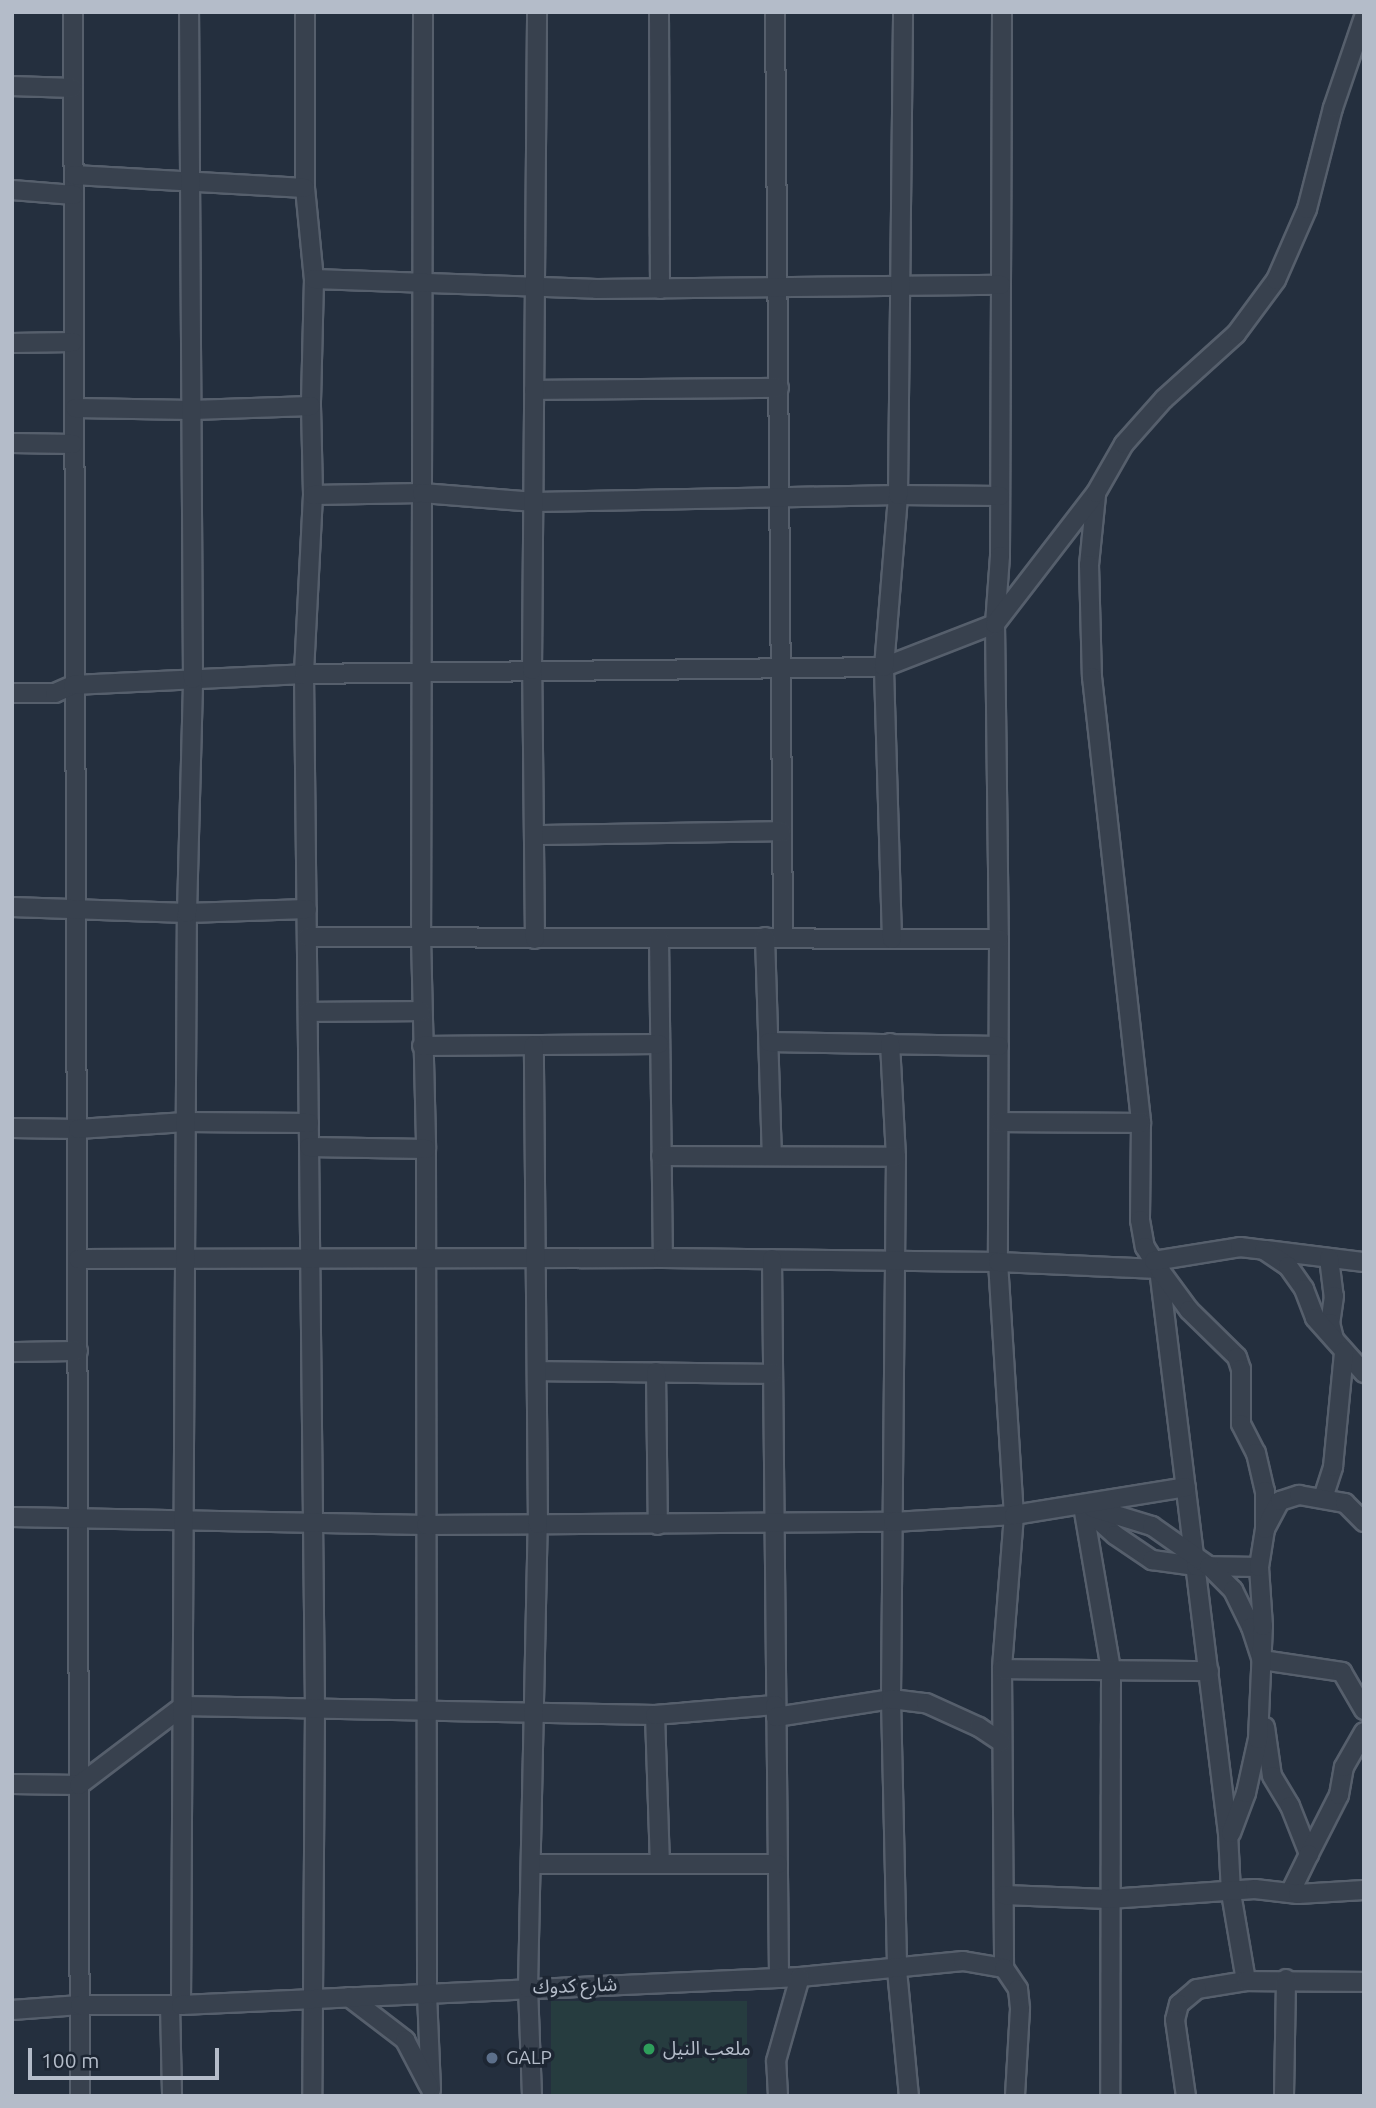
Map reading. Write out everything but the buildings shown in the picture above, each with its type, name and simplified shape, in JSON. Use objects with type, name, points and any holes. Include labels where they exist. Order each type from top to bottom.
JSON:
[{"type":"street","points":[[73,12],[73,685],[80,1517],[80,2096]]},
{"type":"street","points":[[172,2096],[183,1706],[187,913],[193,679],[189,12]]},
{"type":"street","points":[[305,12],[305,188],[314,279],[311,406],[313,495],[304,674],[315,1709],[312,2096]]},
{"type":"street","points":[[423,12],[421,1011],[426,1149],[424,1257],[427,1994],[433,2093]]},
{"type":"street","points":[[535,939],[536,835],[532,670],[537,12]]},
{"type":"street","points":[[659,12],[660,289]]},
{"type":"street","points":[[775,12],[782,499],[780,670],[783,937]]},
{"type":"street","points":[[892,939],[884,667],[898,495],[903,12]]},
{"type":"street","points":[[1002,12],[1000,496],[995,624],[999,939],[998,1262],[1014,1515],[1002,1669],[1001,1742],[1004,1968],[1018,1989],[1020,2008],[1015,2096]]},
{"type":"street","points":[[12,693],[55,693],[73,685],[304,674],[884,667],[995,624],[1096,493],[1124,444],[1164,399],[1236,334],[1276,280],[1307,209],[1333,108],[1364,17]]},
{"type":"street","points":[[12,86],[73,88]]},
{"type":"street","points":[[74,175],[305,188]]},
{"type":"street","points":[[12,190],[74,195]]},
{"type":"street","points":[[314,279],[536,288],[1001,285]]},
{"type":"street","points":[[12,343],[73,342]]},
{"type":"street","points":[[534,390],[779,388]]},
{"type":"street","points":[[75,408],[192,410],[311,406]]},
{"type":"street","points":[[12,443],[73,444]]},
{"type":"street","points":[[1096,493],[1089,565],[1092,677],[1141,1123],[1140,1220],[1145,1247],[1156,1265],[1188,1310],[1237,1357],[1241,1369],[1241,1424],[1259,1466],[1265,1491],[1265,1530],[1258,1567],[1263,1626],[1258,1739],[1245,1793],[1229,1839]]},
{"type":"street","points":[[313,495],[422,494],[535,502],[898,495],[1000,496]]},
{"type":"street","points":[[536,835],[782,831]]},
{"type":"street","points":[[12,907],[74,907],[187,913],[307,909]]},
{"type":"street","points":[[307,937],[999,939]]},
{"type":"street","points":[[765,937],[772,1156]]},
{"type":"street","points":[[659,938],[663,1258]]},
{"type":"street","points":[[308,1012],[421,1011]]},
{"type":"street","points":[[769,1042],[999,1046]]},
{"type":"street","points":[[890,1043],[896,1157],[891,1699],[897,1970],[909,2096]]},
{"type":"street","points":[[422,1046],[659,1044]]},
{"type":"street","points":[[531,2096],[528,1987],[538,1524],[534,1045]]},
{"type":"street","points":[[12,1128],[78,1129],[186,1122],[309,1123]]},
{"type":"street","points":[[999,1122],[1141,1123]]},
{"type":"street","points":[[309,1147],[426,1149]]},
{"type":"street","points":[[661,1156],[896,1157]]},
{"type":"street","points":[[78,1259],[537,1257],[1156,1265],[1240,1247],[1364,1262]]},
{"type":"street","points":[[1264,1250],[1288,1266],[1304,1289],[1315,1318],[1364,1373]]},
{"type":"street","points":[[1323,1498],[1333,1467],[1339,1346],[1330,1323],[1334,1296],[1329,1258]]},
{"type":"street","points":[[772,1259],[779,1978]]},
{"type":"street","points":[[1156,1265],[1186,1487],[1200,1563],[1209,1671],[1229,1839],[1231,1893],[1246,1981]]},
{"type":"street","points":[[12,1352],[78,1351]]},
{"type":"street","points":[[537,1371],[772,1374]]},
{"type":"street","points":[[656,1372],[658,1525]]},
{"type":"street","points":[[12,1517],[426,1525],[893,1522],[1014,1515],[1083,1506],[1186,1487]]},
{"type":"street","points":[[1265,1530],[1280,1501],[1299,1495],[1345,1503],[1364,1522]]},
{"type":"street","points":[[1083,1506],[1115,1535],[1152,1560],[1258,1567]]},
{"type":"street","points":[[1083,1506],[1109,1510],[1152,1526],[1233,1590],[1251,1627],[1262,1660]]},
{"type":"street","points":[[1083,1506],[1111,1670],[1110,2096]]},
{"type":"street","points":[[1262,1660],[1342,1672],[1364,1710]]},
{"type":"street","points":[[1002,1669],[1209,1671]]},
{"type":"street","points":[[1260,1692],[1272,1776],[1290,1805],[1309,1854]]},
{"type":"street","points":[[776,1717],[891,1699],[926,1703],[979,1727],[1001,1742]]},
{"type":"street","points":[[12,1784],[79,1785],[183,1706],[655,1715],[775,1705],[776,1717]]},
{"type":"street","points":[[655,1715],[660,1864]]},
{"type":"street","points":[[1290,1893],[1339,1795],[1344,1767],[1364,1732]]},
{"type":"street","points":[[532,1864],[778,1864]]},
{"type":"street","points":[[1003,1895],[1109,1899],[1231,1893],[1255,1889],[1290,1893],[1364,1890]]},
{"type":"street","name":"شارع كدوك","points":[[12,2010],[80,2005],[175,2005],[528,1987],[800,1977],[897,1970],[963,1961],[1004,1968]]},
{"type":"street","points":[[778,2096],[776,2062],[800,1977]]},
{"type":"street","points":[[1284,2096],[1286,1979]]},
{"type":"street","points":[[1177,2096],[1186,2095],[1175,2020],[1179,2004],[1197,1989],[1246,1981],[1286,1979],[1363,1981]]},
{"type":"street","points":[[349,1997],[405,2040],[433,2093]]},
{"type":"green space","name":"ملعب النيل","points":[[551,2001],[747,2001],[747,2096],[551,2096]]},
{"type":"place","name":"ملعب النيل","points":[[649,2049]]},
{"type":"place","name":"GALP","points":[[492,2058]]}]
